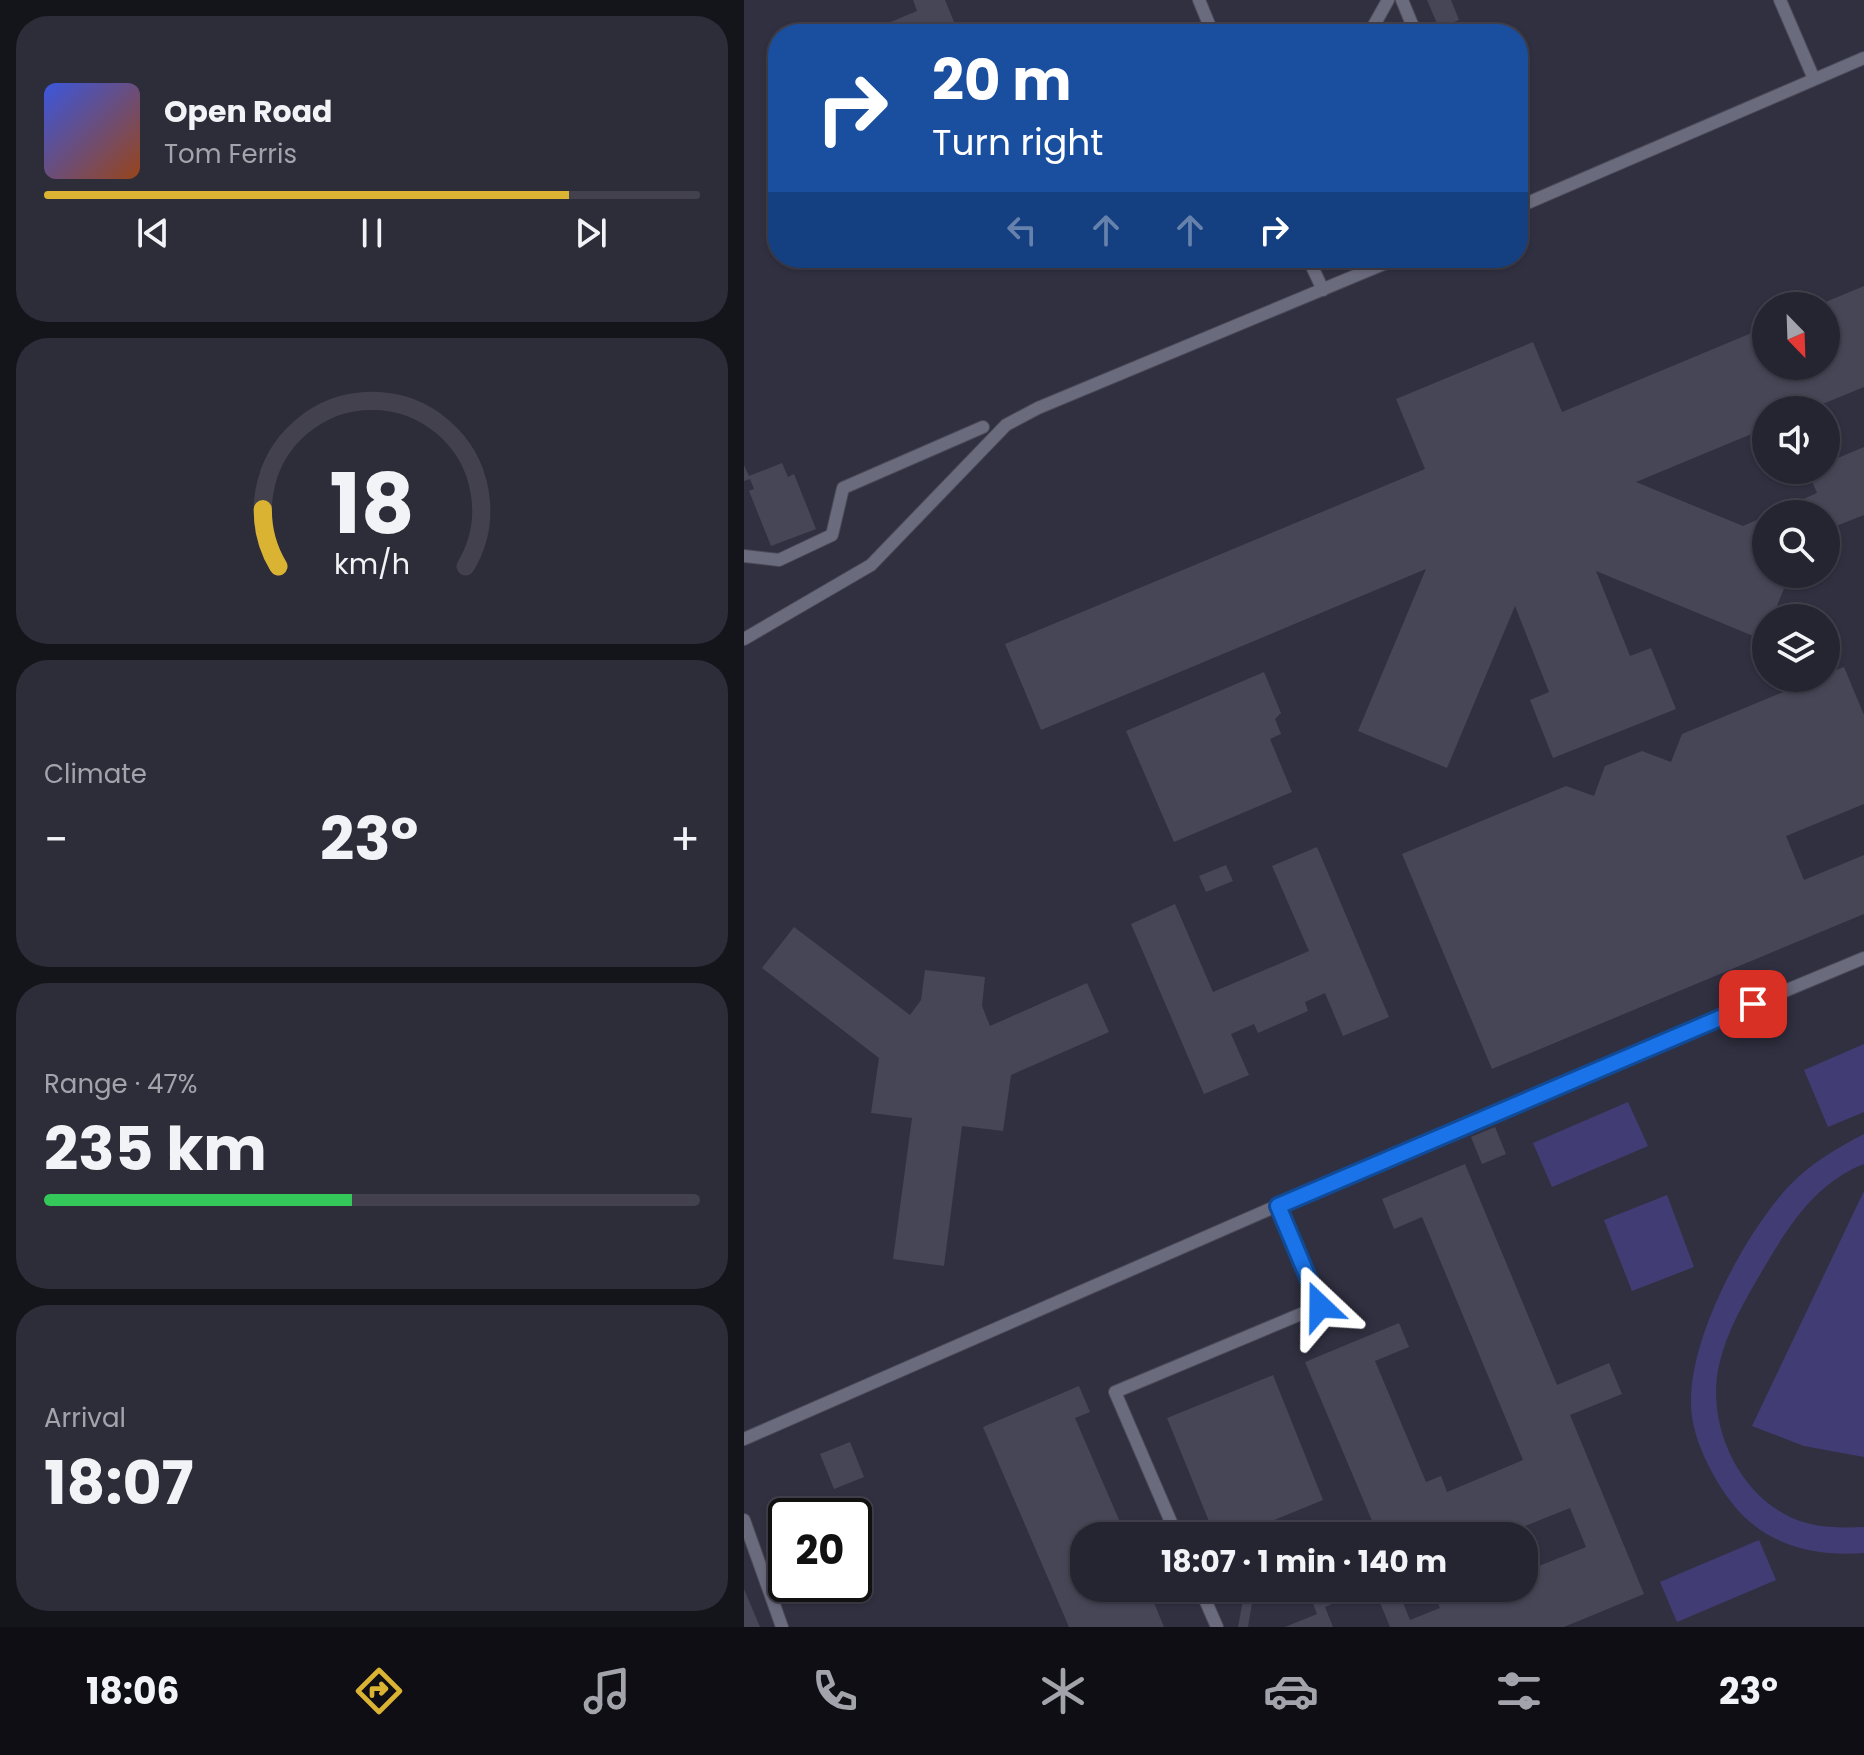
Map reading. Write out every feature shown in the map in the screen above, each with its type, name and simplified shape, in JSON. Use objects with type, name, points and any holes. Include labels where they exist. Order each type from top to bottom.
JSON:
[{"type":"lane","points":[[1199,0],[1209,24]]},
{"type":"lane","points":[[1375,24],[1388,0]]},
{"type":"lane","points":[[1402,0],[1412,24]]},
{"type":"lane","points":[[1780,0],[1814,79]]},
{"type":"lane","points":[[1528,203],[1864,58]]},
{"type":"lane","points":[[1313,268],[1323,290]]},
{"type":"lane","points":[[744,639],[871,565],[1006,425],[1038,408],[1375,268]]},
{"type":"lane","points":[[744,556],[779,560],[832,535],[843,488],[983,427]]},
{"type":"lane","points":[[744,1439],[1278,1206],[1864,958]]},
{"type":"lane","points":[[1171,1522],[1115,1392],[1320,1306],[1278,1206]]},
{"type":"lane","points":[[744,1520],[782,1627]]},
{"type":"lane","points":[[1206,1602],[1217,1627]]},
{"type":"shaded area","points":[[1864,1044],[1864,1112],[1828,1127],[1804,1070]]},
{"type":"shaded area","points":[[1628,1102],[1648,1146],[1552,1187],[1533,1143]]},
{"type":"shaded area","points":[[1864,1134],[1864,1164],[1833,1181],[1808,1204],[1753,1286],[1728,1338],[1716,1387],[1717,1410],[1730,1454],[1756,1492],[1773,1507],[1809,1524],[1864,1527],[1864,1553],[1843,1554],[1786,1544],[1769,1536],[1739,1511],[1720,1486],[1701,1448],[1692,1417],[1691,1390],[1706,1327],[1753,1233],[1797,1178],[1824,1157]]},
{"type":"shaded area","points":[[1864,1191],[1864,1457],[1804,1446],[1752,1426]]},
{"type":"shaded area","points":[[1667,1195],[1694,1267],[1632,1291],[1604,1220]]},
{"type":"shaded area","points":[[1759,1540],[1776,1580],[1677,1622],[1660,1582]]},
{"type":"building","points":[[913,0],[945,0],[955,24],[886,24],[917,11]]},
{"type":"building","points":[[1427,0],[1451,0],[1459,20],[1437,24]]},
{"type":"building","points":[[1864,286],[1864,387],[1840,397],[1752,396],[1752,434],[1636,482],[1743,526],[1752,522],[1752,588],[1784,588],[1778,604],[1752,604],[1752,635],[1596,571],[1630,656],[1651,648],[1676,709],[1553,758],[1530,700],[1549,692],[1515,606],[1447,768],[1358,731],[1426,569],[1041,730],[1005,644],[1425,469],[1396,399],[1533,342],[1562,412],[1752,333],[1752,380],[1840,380],[1840,296]]},
{"type":"building","points":[[1864,447],[1864,515],[1840,524],[1840,500],[1801,500],[1817,493],[1813,484],[1840,484],[1840,457]]},
{"type":"building","points":[[782,463],[788,477],[794,474],[816,529],[771,546],[749,491],[754,489],[750,479],[744,481],[744,465],[749,476]]},
{"type":"building","points":[[1844,667],[1864,715],[1864,804],[1786,836],[1804,880],[1864,855],[1864,914],[1492,1069],[1402,854],[1566,786],[1594,796],[1605,766],[1642,751],[1671,762],[1682,734],[1783,692],[1840,692],[1840,669]]},
{"type":"building","points":[[1264,672],[1281,713],[1275,719],[1281,734],[1270,739],[1292,792],[1174,842],[1126,731]]},
{"type":"building","points":[[1317,847],[1389,1017],[1343,1036],[1325,993],[1305,1002],[1308,1011],[1258,1033],[1254,1024],[1231,1034],[1249,1075],[1204,1094],[1131,924],[1175,904],[1213,992],[1309,951],[1272,866]]},
{"type":"building","points":[[1226,865],[1233,881],[1206,892],[1199,876]]},
{"type":"building","points":[[794,927],[910,1015],[921,1000],[925,970],[985,977],[982,1006],[990,1026],[1087,983],[1109,1032],[1011,1075],[1003,1131],[962,1126],[944,1266],[893,1259],[912,1118],[871,1113],[879,1058],[762,968]]},
{"type":"building","points":[[1495,1127],[1506,1154],[1482,1164],[1471,1137]]},
{"type":"building","points":[[1465,1164],[1557,1385],[1609,1363],[1622,1394],[1570,1415],[1644,1594],[1564,1627],[1390,1627],[1380,1602],[1403,1602],[1410,1620],[1440,1608],[1438,1602],[1538,1602],[1538,1566],[1586,1547],[1570,1508],[1535,1522],[1373,1522],[1305,1362],[1399,1323],[1409,1347],[1375,1361],[1426,1482],[1441,1476],[1447,1492],[1523,1460],[1422,1217],[1394,1229],[1382,1199]]},
{"type":"building","points":[[1273,1375],[1323,1500],[1269,1522],[1209,1522],[1167,1418]]},
{"type":"building","points":[[1079,1386],[1090,1412],[1075,1418],[1120,1522],[1070,1522],[1070,1602],[1154,1602],[1164,1627],[1069,1627],[983,1427]]},
{"type":"building","points":[[850,1442],[864,1477],[834,1489],[820,1454]]},
{"type":"building","points":[[744,1589],[760,1627],[744,1627]]},
{"type":"building","points":[[1243,1602],[1252,1602],[1248,1627],[1238,1627]]},
{"type":"building","points":[[1312,1602],[1337,1602],[1325,1607],[1333,1627],[1285,1627],[1317,1614]]},
{"type":"route","points":[[1320,1306],[1278,1206],[1753,1004]]}]
